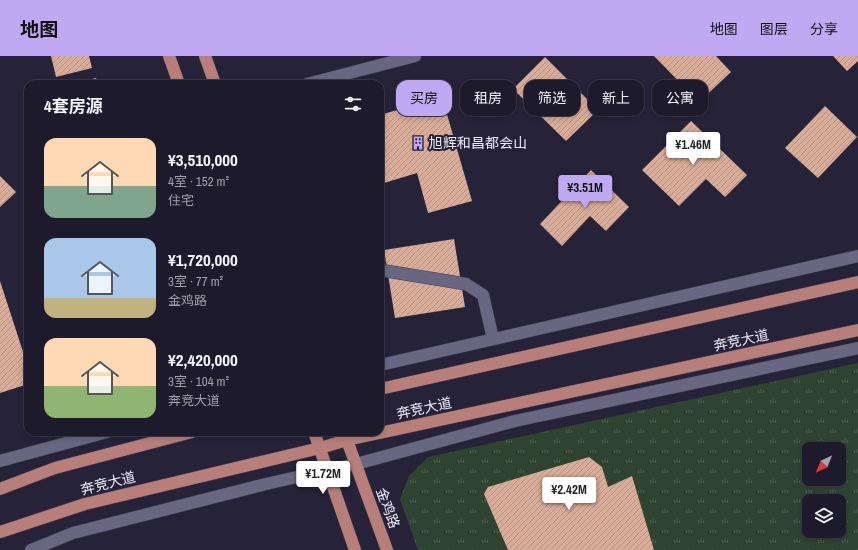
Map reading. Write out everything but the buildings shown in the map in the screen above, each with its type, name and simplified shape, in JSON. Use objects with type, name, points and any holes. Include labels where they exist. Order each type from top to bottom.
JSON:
[{"type":"main road","points":[[169,56],[178,80]]},
{"type":"main road","points":[[205,56],[214,80]]},
{"type":"main road","name":"奔竞大道","points":[[384,388],[858,282]]},
{"type":"main road","name":"奔竞大道","points":[[384,428],[858,330]]},
{"type":"main road","name":"奔竞大道","points":[[0,489],[55,468],[177,436]]},
{"type":"main road","points":[[316,436],[355,550]]},
{"type":"main road","name":"奔竞大道","points":[[0,532],[85,504],[320,448],[346,436]]},
{"type":"main road","name":"金鸡路","points":[[346,436],[387,550]]},
{"type":"street","points":[[322,80],[415,56]]},
{"type":"street","points":[[384,364],[858,256]]},
{"type":"street","points":[[384,271],[466,284],[483,295],[493,339]]},
{"type":"street","points":[[31,550],[73,533],[356,464],[515,421],[858,348]]},
{"type":"street","points":[[0,460],[92,436]]},
{"type":"green space","points":[[858,363],[858,550],[418,550],[400,499],[409,476],[428,457]]},
{"type":"place","name":"旭辉和昌都会山","points":[[418,143]]}]
